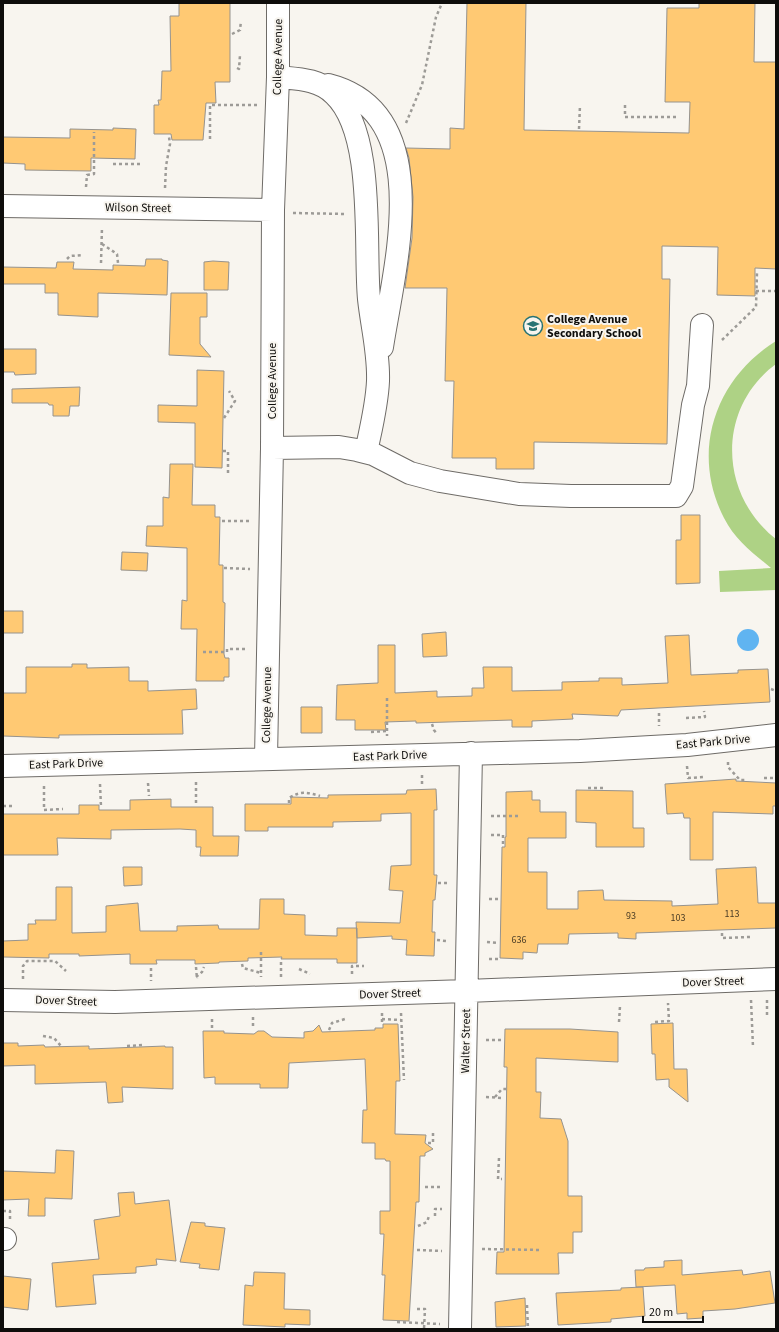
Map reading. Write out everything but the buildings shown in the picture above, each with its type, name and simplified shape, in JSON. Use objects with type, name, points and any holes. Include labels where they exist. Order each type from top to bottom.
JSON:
[{"type":"street","name":"College Avenue","points":[[266,758],[272,448],[273,210],[278,77],[278,3]]},
{"type":"street","points":[[278,77],[319,83],[347,91],[362,100],[383,122],[392,140],[398,170],[400,215],[394,279],[374,414],[366,452]]},
{"type":"street","points":[[319,83],[334,94],[344,106],[351,121],[366,183],[367,275],[378,359],[378,380]]},
{"type":"street","name":"Wilson Street","points":[[3,206],[273,210]]},
{"type":"street","points":[[272,448],[340,448],[366,452],[410,473],[440,481],[496,491],[555,496],[676,496],[682,486],[693,405],[698,386],[702,325]]},
{"type":"street","name":"East Park Drive","points":[[3,766],[266,758],[471,754],[655,747],[776,735]]},
{"type":"street","name":"Walter Street","points":[[454,1326],[467,991],[471,754]]},
{"type":"street","name":"Dover Street","points":[[3,1000],[114,1002],[467,991],[772,988]]},
{"type":"path","points":[[392,140],[404,127],[422,85],[436,17],[442,3]]},
{"type":"path","points":[[232,34],[240,30],[241,21]]},
{"type":"path","points":[[237,68],[239,69],[240,55]]},
{"type":"path","points":[[210,139],[210,105],[263,105]]},
{"type":"path","points":[[579,129],[580,105]]},
{"type":"path","points":[[625,105],[625,117],[679,117]]},
{"type":"path","points":[[86,190],[87,175],[94,174],[94,132]]},
{"type":"path","points":[[165,192],[169,137]]},
{"type":"path","points":[[113,164],[140,164]]},
{"type":"path","points":[[101,262],[102,221]]},
{"type":"path","points":[[102,244],[117,254],[118,263]]},
{"type":"path","points":[[67,259],[70,256],[83,255]]},
{"type":"path","points":[[722,341],[756,308],[757,272]]},
{"type":"path","points":[[756,291],[776,291]]},
{"type":"path","points":[[224,418],[235,401],[229,391]]},
{"type":"path","points":[[223,451],[228,451],[228,473]]},
{"type":"path","points":[[222,521],[254,521]]},
{"type":"path","points":[[224,568],[254,569]]},
{"type":"path","points":[[202,652],[227,652],[227,649],[252,650]]},
{"type":"path","points":[[771,689],[776,690]]},
{"type":"path","points":[[386,698],[388,756]]},
{"type":"path","points":[[686,718],[704,717],[704,711]]},
{"type":"path","points":[[432,724],[436,733],[440,734]]},
{"type":"path","points":[[371,732],[387,731]]},
{"type":"path","points":[[728,760],[728,768],[740,780],[746,780]]},
{"type":"path","points":[[687,764],[688,778],[704,777]]},
{"type":"path","points":[[195,775],[196,806]]},
{"type":"path","points":[[148,776],[149,796]]},
{"type":"path","points":[[100,778],[101,807]]},
{"type":"path","points":[[764,778],[776,778]]},
{"type":"path","points":[[44,779],[44,810],[63,810]]},
{"type":"path","points":[[588,788],[603,788]]},
{"type":"path","points":[[289,803],[289,798],[296,794],[305,792],[320,796]]},
{"type":"path","points":[[3,806],[15,806]]},
{"type":"path","points":[[490,816],[520,816]]},
{"type":"path","points":[[489,835],[503,835],[503,846]]},
{"type":"path","points":[[722,933],[722,938],[750,937]]},
{"type":"path","points":[[261,952],[261,980]]},
{"type":"path","points":[[23,980],[23,966],[27,961],[55,961],[66,971]]},
{"type":"path","points":[[280,962],[281,980]]},
{"type":"path","points":[[242,964],[243,968],[261,972]]},
{"type":"path","points":[[352,978],[352,966],[364,966]]},
{"type":"path","points":[[196,977],[202,972],[204,967]]},
{"type":"path","points":[[768,1018],[772,988]]},
{"type":"path","points":[[751,997],[753,1047]]},
{"type":"path","points":[[655,1022],[669,1022],[668,1000]]},
{"type":"path","points":[[619,1022],[620,1002]]},
{"type":"path","points":[[401,1009],[404,1080]]},
{"type":"path","points":[[328,1030],[332,1023],[345,1018]]},
{"type":"path","points":[[382,1019],[401,1020]]},
{"type":"path","points":[[43,1036],[54,1038],[61,1046]]},
{"type":"path","points":[[478,1040],[501,1040]]},
{"type":"path","points":[[127,1046],[144,1045]]},
{"type":"path","points":[[495,1098],[502,1089],[509,1089]]},
{"type":"path","points":[[483,1097],[503,1098]]},
{"type":"path","points":[[428,1143],[433,1143],[433,1133]]},
{"type":"path","points":[[499,1158],[498,1179],[502,1179]]},
{"type":"path","points":[[425,1187],[450,1187]]},
{"type":"path","points":[[418,1226],[426,1222],[429,1216]]},
{"type":"path","points":[[474,1249],[542,1250]]},
{"type":"path","points":[[416,1250],[449,1251]]},
{"type":"path","points":[[527,1305],[528,1329]]},
{"type":"path","points":[[417,1309],[425,1310],[424,1329]]},
{"type":"path","points":[[397,1322],[454,1326]]},
{"type":"green space","points":[[776,341],[776,364],[756,382],[743,404],[735,427],[732,452],[735,476],[744,499],[757,521],[776,539],[776,590],[720,592],[719,571],[771,568],[739,540],[728,526],[724,518],[714,493],[709,468],[709,443],[714,419],[724,396],[737,375],[755,357]]},
{"type":"water","points":[[748,629],[756,632],[759,640],[756,648],[748,651],[740,648],[737,640],[740,632]]},
{"type":"place","name":"College Avenue Secondary School","points":[[533,326]]}]
